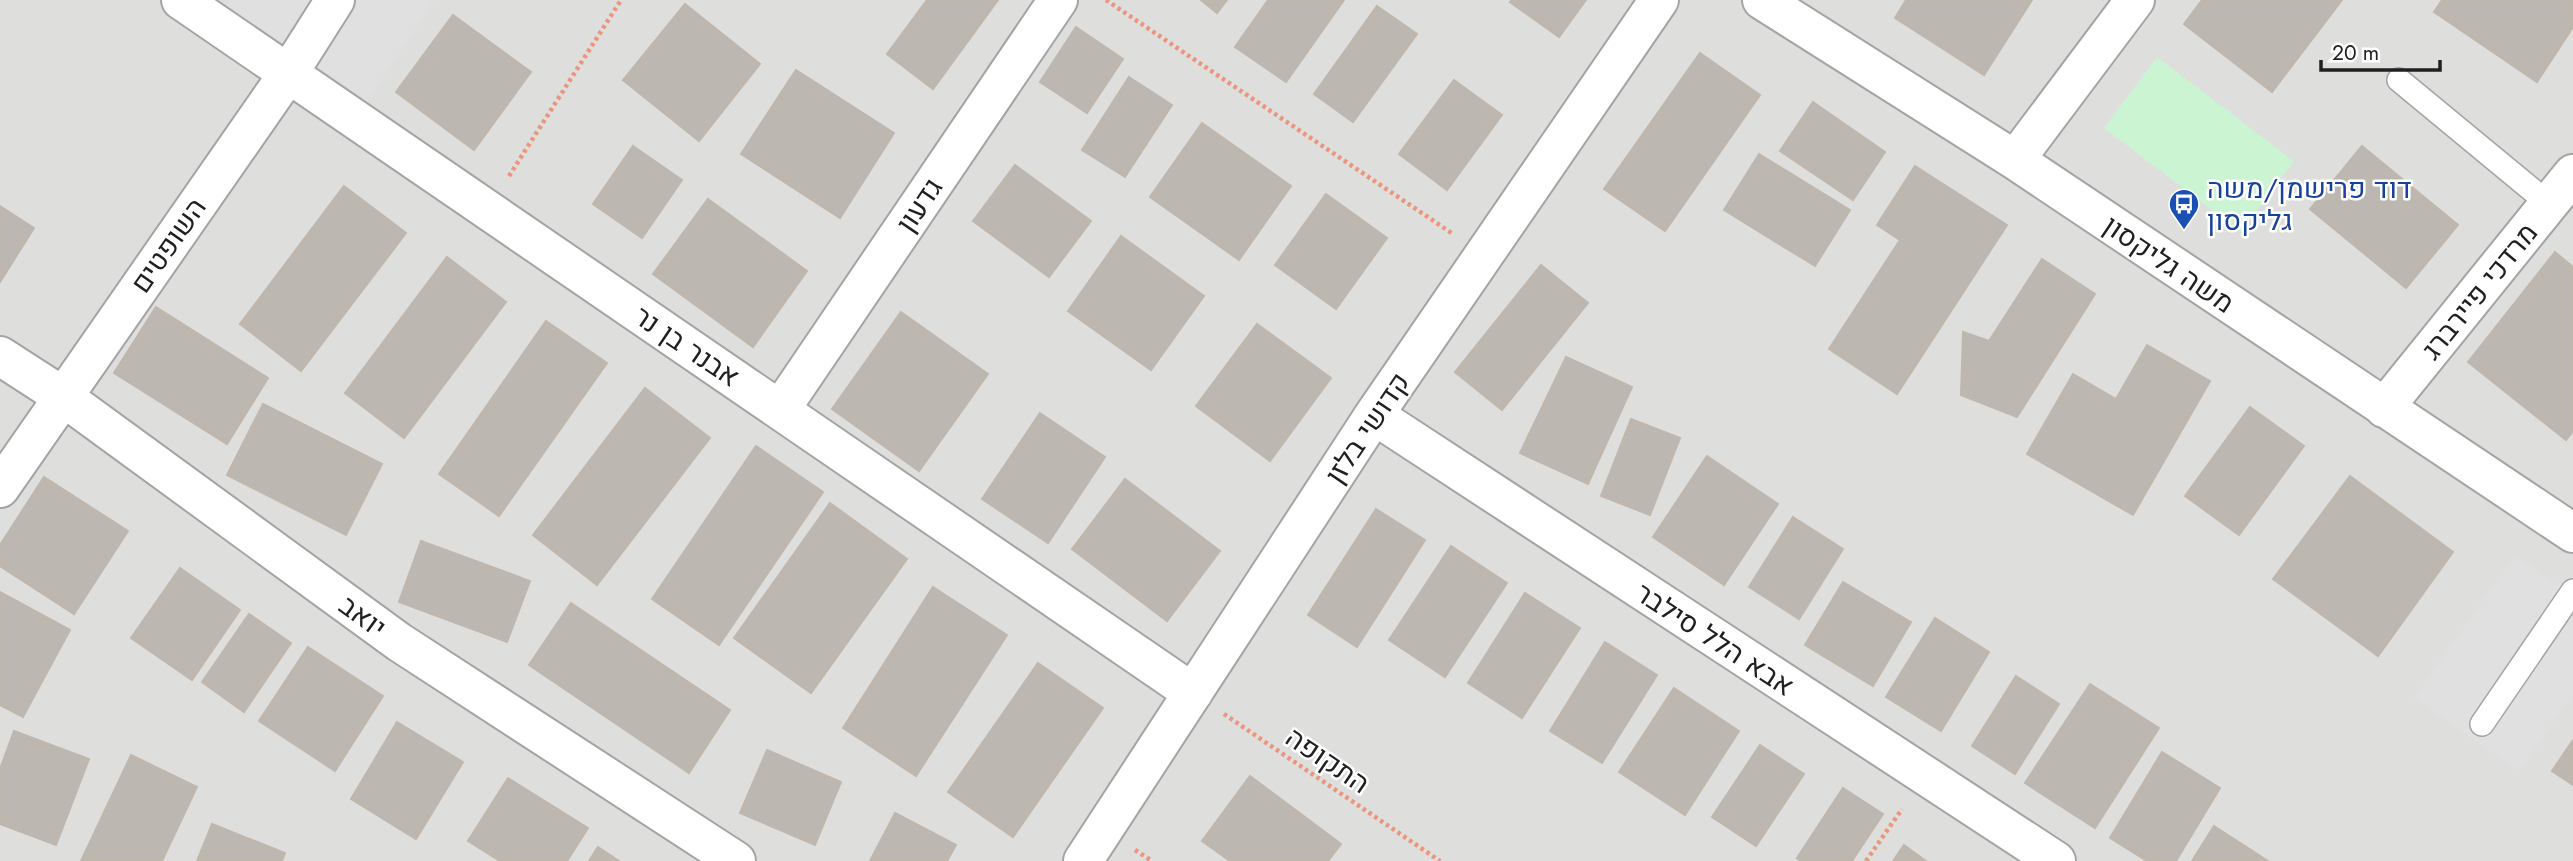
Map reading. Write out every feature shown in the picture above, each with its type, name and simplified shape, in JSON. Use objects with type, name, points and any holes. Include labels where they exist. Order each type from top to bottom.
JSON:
[{"type":"street","name":"השופטים","points":[[0,488],[288,74],[335,0]]},
{"type":"street","name":"גדעון","points":[[780,410],[1058,0]]},
{"type":"street","name":"קדושי בלזן","points":[[1083,861],[1374,415],[1659,0]]},
{"type":"street","name":"משה גליקסון","points":[[1762,0],[2015,160],[2573,533]]},
{"type":"street","points":[[2015,160],[2135,0]]},
{"type":"street","name":"אבנר בן נר","points":[[186,1],[288,74],[1193,693]]},
{"type":"street","name":"מרדכי פיירברג","points":[[2384,408],[2573,174]]},
{"type":"street","name":"יואב","points":[[0,356],[62,396],[399,642],[736,861]]},
{"type":"street","name":"אבא הלל סילבר","points":[[1374,415],[2056,861]]},
{"type":"lane","points":[[2399,80],[2549,204]]},
{"type":"lane","points":[[2482,724],[2573,591]]},
{"type":"path","points":[[488,210],[621,0]]},
{"type":"path","points":[[1105,0],[1484,255]]},
{"type":"path","name":"התקופה","points":[[1193,693],[1440,861]]},
{"type":"path","points":[[1866,861],[1924,776]]},
{"type":"shaded area","points":[[0,0],[2573,0],[2573,861],[0,861]]},
{"type":"shaded area","points":[[231,0],[434,0],[368,100],[227,6]]},
{"type":"shaded area","points":[[2515,555],[2573,595],[2573,694],[2519,771],[2414,698]]},
{"type":"green space","points":[[2157,57],[2294,161],[2241,232],[2104,128]]},
{"type":"building","points":[[927,0],[998,0],[933,89],[887,54]]},
{"type":"building","points":[[1201,0],[1227,0],[1217,13]]},
{"type":"building","points":[[1268,0],[1344,0],[1286,82],[1235,47]]},
{"type":"building","points":[[1586,0],[1559,37],[1510,2]]},
{"type":"building","points":[[1906,0],[2032,0],[1984,75],[1895,18]]},
{"type":"building","points":[[2202,0],[2342,0],[2272,92],[2184,24]]},
{"type":"building","points":[[2442,0],[2573,0],[2573,27],[2537,82],[2434,12]]},
{"type":"building","points":[[685,4],[760,64],[699,141],[623,80]]},
{"type":"building","points":[[1377,6],[1417,34],[1353,122],[1314,94]]},
{"type":"building","points":[[453,15],[531,72],[474,150],[396,92]]},
{"type":"building","points":[[1076,27],[1123,59],[1087,113],[1040,82]]},
{"type":"building","points":[[1700,53],[1760,95],[1665,231],[1604,189]]},
{"type":"building","points":[[796,70],[894,133],[840,218],[741,154]]},
{"type":"building","points":[[1129,77],[1172,105],[1125,177],[1082,150]]},
{"type":"building","points":[[1454,80],[1502,115],[1447,190],[1399,154]]},
{"type":"building","points":[[1813,102],[1885,152],[1853,200],[1780,151]]},
{"type":"building","points":[[1202,123],[1291,186],[1239,260],[1150,197]]},
{"type":"building","points":[[633,146],[682,180],[642,238],[593,204]]},
{"type":"building","points":[[2362,146],[2458,225],[2406,288],[2310,209]]},
{"type":"building","points":[[1759,154],[1850,210],[1815,266],[1724,210]]},
{"type":"building","points":[[1015,165],[1091,221],[1049,277],[973,221]]},
{"type":"building","points":[[1915,166],[2007,225],[1897,394],[1829,349],[1900,240],[1877,225]]},
{"type":"building","points":[[344,186],[406,233],[301,371],[240,324]]},
{"type":"building","points":[[1326,194],[1387,238],[1336,309],[1275,265]]},
{"type":"building","points":[[708,199],[807,271],[753,347],[653,274]]},
{"type":"building","points":[[0,206],[34,228],[0,282]]},
{"type":"building","points":[[1121,236],[1204,296],[1151,370],[1068,311]]},
{"type":"building","points":[[2555,252],[2573,267],[2573,431],[2566,440],[2468,362]]},
{"type":"building","points":[[447,257],[506,302],[404,438],[345,393]]},
{"type":"building","points":[[2042,259],[2095,294],[2017,417],[1961,395],[1963,332],[1989,341]]},
{"type":"building","points":[[1541,265],[1588,303],[1502,410],[1455,372]]},
{"type":"building","points":[[156,307],[268,378],[227,444],[114,373]]},
{"type":"building","points":[[901,312],[988,374],[919,471],[832,409]]},
{"type":"building","points":[[546,321],[607,363],[499,516],[439,474]]},
{"type":"building","points":[[1257,324],[1331,378],[1270,461],[1196,406]]},
{"type":"building","points":[[2147,345],[2210,381],[2133,515],[2027,454],[2073,374],[2116,399]]},
{"type":"building","points":[[1566,357],[1632,387],[1588,484],[1520,453]]},
{"type":"building","points":[[645,388],[710,438],[597,585],[533,535]]},
{"type":"building","points":[[263,404],[382,464],[346,535],[227,475]]},
{"type":"building","points":[[2250,407],[2304,446],[2239,535],[2185,496]]},
{"type":"building","points":[[1040,413],[1105,457],[1048,543],[982,499]]},
{"type":"building","points":[[1631,419],[1680,438],[1650,515],[1601,496]]},
{"type":"building","points":[[756,446],[823,492],[719,645],[652,599]]},
{"type":"building","points":[[1707,456],[1778,504],[1724,585],[1653,537]]},
{"type":"building","points":[[2350,476],[2453,552],[2378,656],[2273,579]]},
{"type":"building","points":[[44,477],[128,531],[74,614],[0,566],[0,545]]},
{"type":"building","points":[[1125,479],[1220,551],[1167,621],[1072,549]]},
{"type":"building","points":[[830,503],[907,559],[811,693],[734,638]]},
{"type":"building","points":[[1376,509],[1425,540],[1357,647],[1308,615]]},
{"type":"building","points":[[1793,517],[1843,549],[1799,619],[1749,587]]},
{"type":"building","points":[[421,541],[530,581],[507,642],[399,602]]},
{"type":"building","points":[[1451,546],[1507,583],[1445,677],[1389,640]]},
{"type":"building","points":[[180,568],[240,610],[192,680],[131,638]]},
{"type":"building","points":[[1843,582],[1911,622],[1873,686],[1805,645]]},
{"type":"building","points":[[933,587],[1007,635],[916,776],[843,728]]},
{"type":"building","points":[[0,592],[70,630],[23,717],[0,705]]},
{"type":"building","points":[[1525,593],[1580,628],[1522,718],[1468,683]]},
{"type":"building","points":[[571,603],[730,710],[689,773],[529,665]]},
{"type":"building","points":[[249,614],[291,643],[244,712],[202,682]]},
{"type":"building","points":[[1935,618],[1989,652],[1941,731],[1886,697]]},
{"type":"building","points":[[1605,642],[1657,675],[1602,763],[1550,731]]},
{"type":"building","points":[[308,647],[383,696],[335,771],[259,721]]},
{"type":"building","points":[[1038,663],[1103,708],[1013,837],[948,792]]},
{"type":"building","points":[[2016,676],[2059,704],[2015,774],[1972,746]]},
{"type":"building","points":[[2090,684],[2159,728],[2095,828],[2025,783]]},
{"type":"building","points":[[1674,688],[1739,731],[1685,815],[1619,772]]},
{"type":"building","points":[[397,722],[463,762],[416,839],[351,799]]},
{"type":"building","points":[[14,731],[89,759],[56,845],[0,824],[0,769]]},
{"type":"building","points":[[2573,740],[2573,785],[2552,771]]},
{"type":"building","points":[[1760,745],[1804,774],[1756,846],[1712,817]]},
{"type":"building","points":[[767,750],[841,782],[815,845],[740,813]]},
{"type":"building","points":[[2162,752],[2220,788],[2176,861],[2147,861],[2110,838]]},
{"type":"building","points":[[131,755],[197,787],[162,861],[81,861]]},
{"type":"building","points":[[1250,776],[1341,844],[1328,861],[1230,861],[1202,841]]},
{"type":"building","points":[[508,778],[588,828],[567,861],[500,861],[468,841]]},
{"type":"building","points":[[1843,788],[1883,814],[1852,861],[1801,861],[1797,858]]},
{"type":"building","points":[[895,813],[956,845],[947,861],[870,861]]},
{"type":"building","points":[[212,824],[285,853],[282,861],[197,861]]},
{"type":"building","points":[[2214,826],[2268,861],[2192,861]]},
{"type":"building","points":[[1904,845],[1926,861],[1893,861]]},
{"type":"building","points":[[598,847],[619,861],[589,861]]},
{"type":"place","name":"דוד פרישמן/משה גליקסון","points":[[2184,231]]}]
